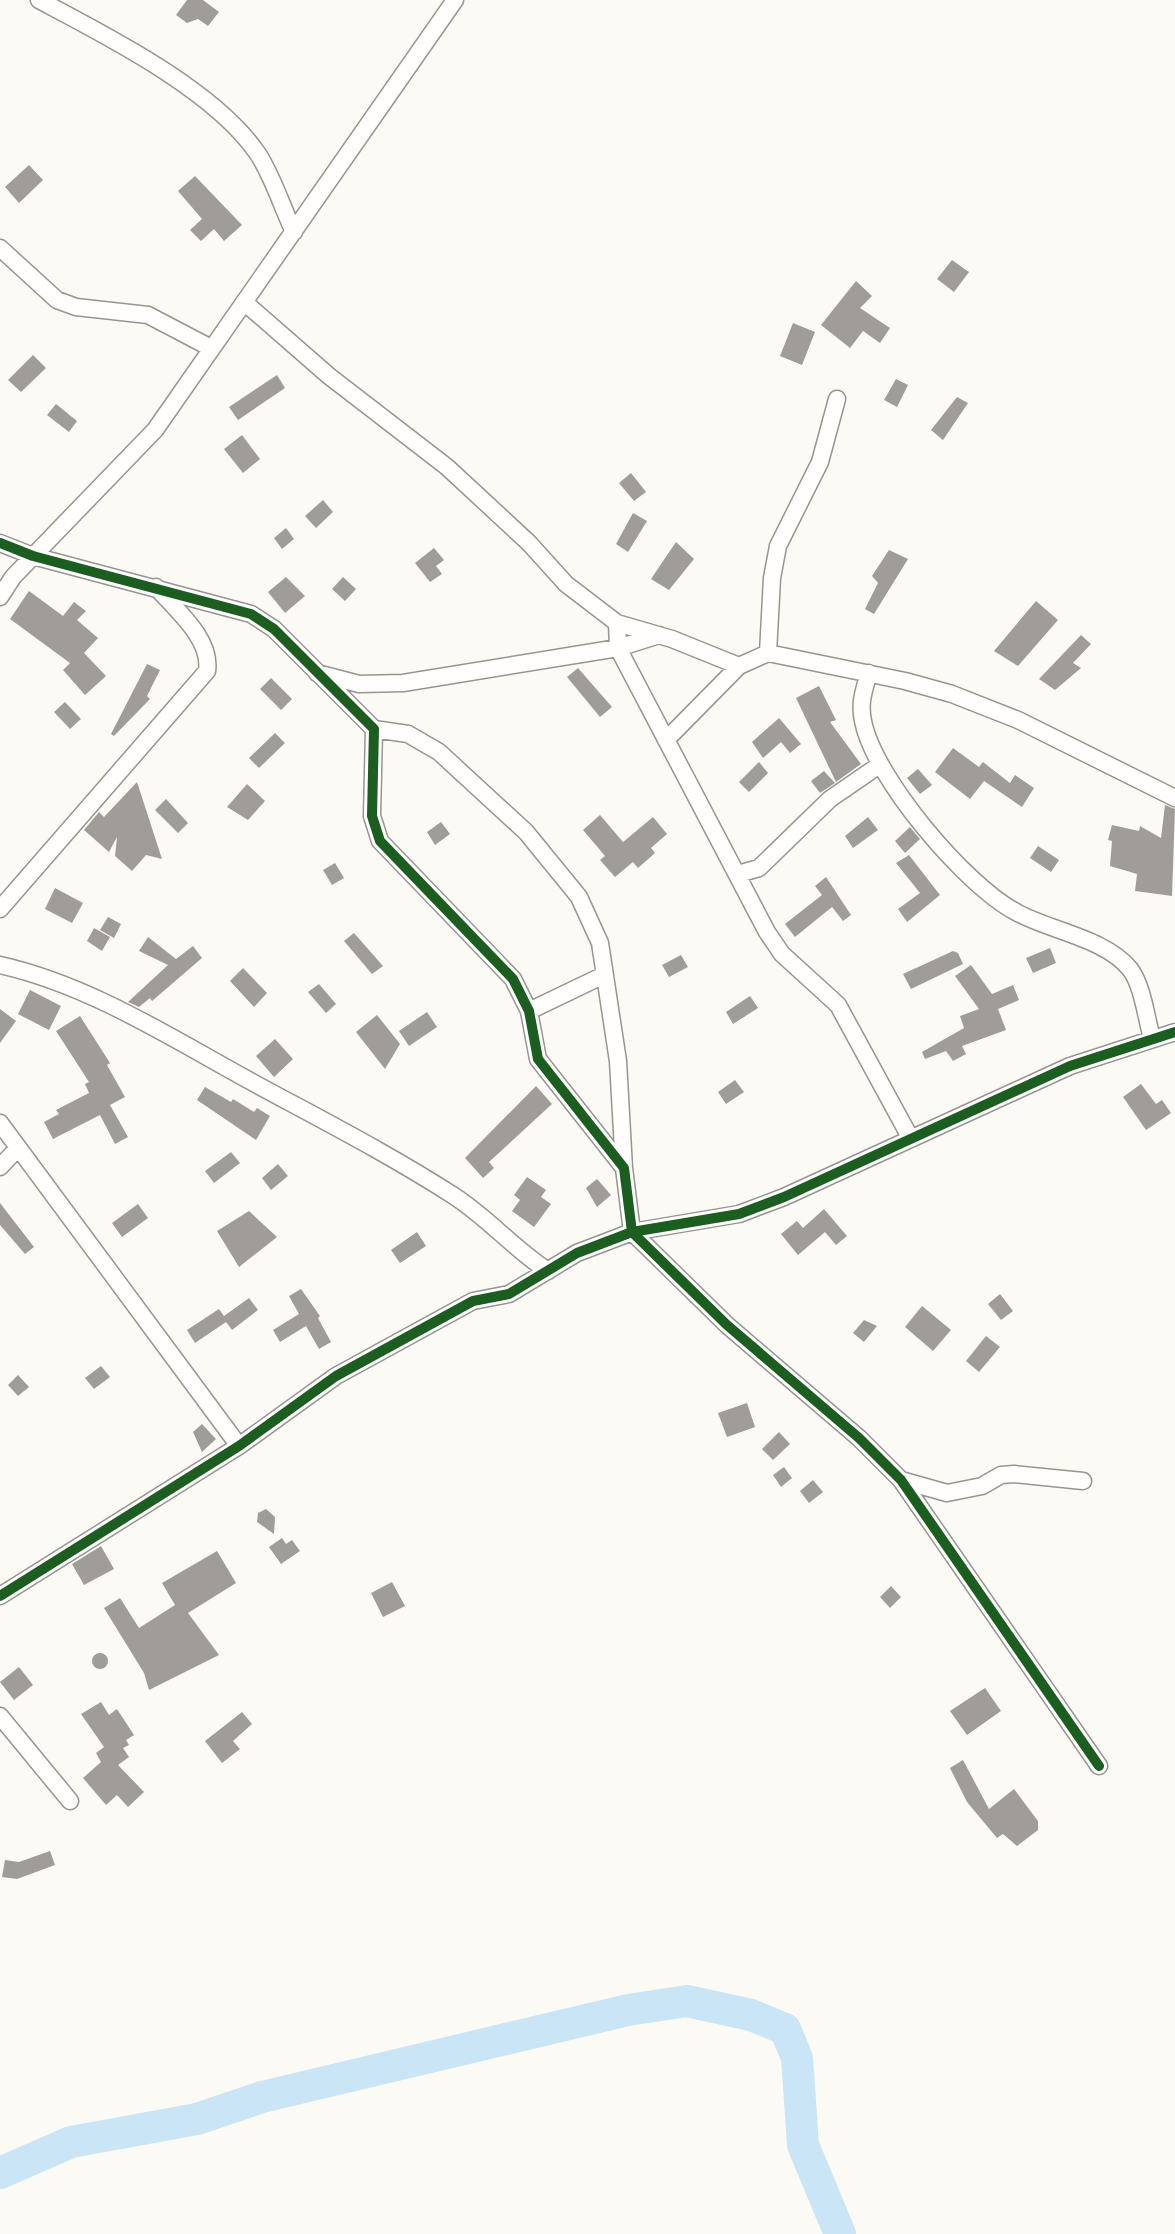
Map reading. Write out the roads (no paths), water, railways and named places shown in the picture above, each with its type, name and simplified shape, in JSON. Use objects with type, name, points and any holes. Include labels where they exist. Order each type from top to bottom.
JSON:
[{"type":"street","points":[[39,0],[103,34],[163,72],[231,122],[258,154],[294,232]]},
{"type":"street","points":[[0,597],[33,556],[155,430],[455,0]]},
{"type":"street","points":[[0,248],[57,300],[76,307],[148,315],[211,348]]},
{"type":"street","points":[[244,302],[329,376],[447,467],[529,543],[566,584],[617,623],[659,635],[739,666]]},
{"type":"street","points":[[768,653],[772,578],[778,546],[820,462],[837,399]]},
{"type":"street","points":[[0,543],[33,556],[156,586],[251,614],[274,629],[374,729],[408,734],[439,752],[526,832],[579,897],[600,943],[618,1061],[624,1168],[632,1232],[727,1325],[859,1438],[901,1480],[1099,1766]]},
{"type":"street","points":[[0,909],[207,671],[209,657],[204,644],[156,586]]},
{"type":"street","points":[[617,623],[618,648],[782,954],[838,1005],[911,1139]]},
{"type":"street","points":[[315,673],[359,684],[403,683],[618,648],[659,635]]},
{"type":"street","points":[[666,740],[739,666],[768,653],[869,673],[952,694],[1018,720],[1175,798]]},
{"type":"street","points":[[869,673],[861,701],[862,720],[878,766],[920,821],[995,901],[1054,931],[1104,949],[1128,967],[1135,978],[1152,1038]]},
{"type":"street","points":[[374,729],[372,816],[380,841],[513,979],[529,1011],[538,1059],[624,1168]]},
{"type":"street","points":[[738,874],[759,868],[830,799],[878,766]]},
{"type":"street","points":[[0,965],[31,972],[78,991],[171,1038],[410,1169],[456,1197],[518,1252],[548,1271]]},
{"type":"street","points":[[529,1011],[604,975]]},
{"type":"street","points":[[0,1596],[239,1446],[336,1376],[473,1301],[509,1294],[577,1253],[632,1232],[739,1214],[1070,1066],[1175,1032]]},
{"type":"street","points":[[0,1123],[239,1446]]},
{"type":"street","points":[[0,1167],[17,1149]]},
{"type":"street","points":[[901,1480],[947,1493],[982,1486],[1001,1475],[1083,1481]]},
{"type":"street","points":[[0,1716],[70,1801]]},
{"type":"waterway","points":[[0,2173],[71,2142],[197,2119],[262,2097],[628,2010],[687,2001],[751,2015],[785,2029],[797,2058],[803,2145],[840,2234]]}]
